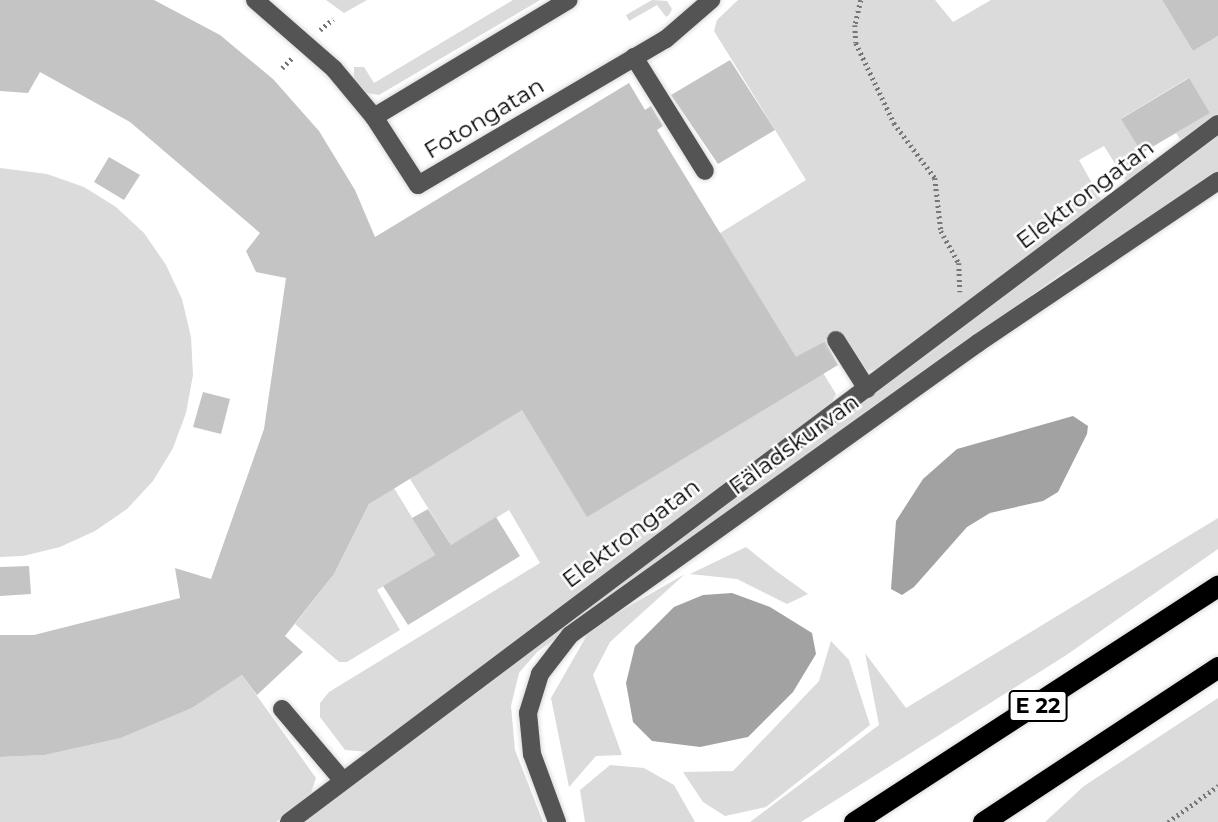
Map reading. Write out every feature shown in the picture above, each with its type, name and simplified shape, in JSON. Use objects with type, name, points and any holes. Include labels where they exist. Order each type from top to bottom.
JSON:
[{"type":"highway","name":"E 22","points":[[854,822],[1218,586]]},
{"type":"highway","points":[[983,822],[1218,667]]},
{"type":"street","name":"Fotongatan","points":[[255,0],[307,42],[374,117],[418,185],[634,57],[686,24],[711,0]]},
{"type":"street","points":[[374,117],[569,0]]},
{"type":"street","points":[[634,57],[705,172]]},
{"type":"street","name":"Elektrongatan","points":[[289,822],[1218,124]]},
{"type":"street","name":"Fäladskurvan","points":[[557,822],[531,754],[528,713],[540,674],[570,635],[978,343],[1218,181]]},
{"type":"street","points":[[836,340],[867,389]]},
{"type":"street","points":[[282,709],[343,781]]},
{"type":"path","points":[[861,0],[855,25],[856,43],[894,123],[935,178],[941,231],[961,272],[962,318]]},
{"type":"path","points":[[1168,822],[1218,786]]},
{"type":"shaded area","points":[[326,0],[367,0],[344,13]]},
{"type":"shaded area","points":[[513,0],[540,0],[379,95],[367,93],[354,81],[354,67],[364,67],[374,83]]},
{"type":"shaded area","points":[[652,0],[667,1],[672,9],[669,15],[666,17],[657,5],[629,21],[626,15]]},
{"type":"shaded area","points":[[738,0],[935,0],[953,22],[991,0],[1162,0],[1193,51],[1218,36],[1218,114],[1182,142],[1176,133],[1210,113],[1188,78],[1122,118],[1150,166],[1127,183],[1104,146],[1079,160],[1102,201],[875,370],[863,371],[838,333],[809,350],[836,394],[829,407],[369,752],[345,750],[320,717],[320,703],[329,692],[540,563],[509,510],[451,545],[410,479],[720,233],[806,180],[714,31],[717,20]]},
{"type":"shaded area","points":[[1218,134],[1218,175],[1062,273],[537,652],[519,673],[511,706],[515,750],[543,822],[304,822]]},
{"type":"shaded area","points":[[0,168],[47,174],[84,187],[116,207],[144,233],[166,265],[182,299],[191,337],[193,375],[186,413],[173,448],[153,481],[127,509],[95,531],[60,547],[23,556],[0,557]]},
{"type":"shaded area","points":[[1073,416],[1088,426],[1087,434],[1058,492],[1043,501],[990,513],[967,527],[914,587],[902,595],[891,589],[896,521],[923,479],[957,449]]},
{"type":"shaded area","points":[[394,488],[435,555],[377,590],[400,630],[347,662],[339,662],[295,624],[334,574],[369,504]]},
{"type":"shaded area","points":[[1218,518],[1218,549],[1065,656],[801,822],[750,822],[879,725],[865,653],[906,708]]},
{"type":"shaded area","points":[[746,547],[808,594],[787,604],[737,579],[690,574]]},
{"type":"shaded area","points":[[685,574],[610,642],[593,675],[622,755],[596,756],[569,787],[551,698],[591,628]]},
{"type":"shaded area","points":[[732,593],[770,607],[812,633],[816,654],[793,692],[748,737],[700,747],[652,741],[633,722],[626,683],[635,646],[674,607],[703,595]]},
{"type":"shaded area","points":[[831,641],[849,660],[870,725],[766,807],[725,816],[703,802],[683,772],[733,771],[819,681]]},
{"type":"shaded area","points":[[242,675],[316,778],[310,796],[276,822],[0,822],[0,757],[45,755],[121,738],[192,708]]},
{"type":"shaded area","points":[[1218,698],[1218,822],[1045,822],[1084,786]]},
{"type":"shaded area","points":[[610,765],[644,768],[674,785],[695,822],[585,822],[580,790]]},
{"type":"building","points":[[0,0],[154,0],[220,35],[273,79],[319,131],[355,190],[375,237],[629,83],[645,110],[651,106],[663,126],[657,130],[796,357],[825,341],[838,365],[587,517],[522,410],[369,504],[334,574],[285,636],[303,652],[257,695],[242,675],[192,708],[121,738],[45,755],[0,757],[0,635],[34,635],[180,598],[175,568],[211,579],[264,429],[286,278],[256,272],[246,251],[260,233],[130,122],[40,72],[28,93],[0,91]]},
{"type":"building","points":[[1162,0],[1218,0],[1218,36],[1193,51]]},
{"type":"building","points":[[730,60],[775,130],[718,164],[671,95]]},
{"type":"building","points":[[1189,78],[1210,113],[1142,153],[1121,119]]},
{"type":"building","points":[[109,157],[140,175],[124,200],[94,182]]},
{"type":"building","points":[[203,392],[230,399],[221,434],[193,427]]},
{"type":"building","points":[[428,509],[451,545],[496,517],[520,556],[408,625],[383,586],[435,555],[412,518]]},
{"type":"building","points":[[29,566],[31,594],[0,596],[0,567]]}]
